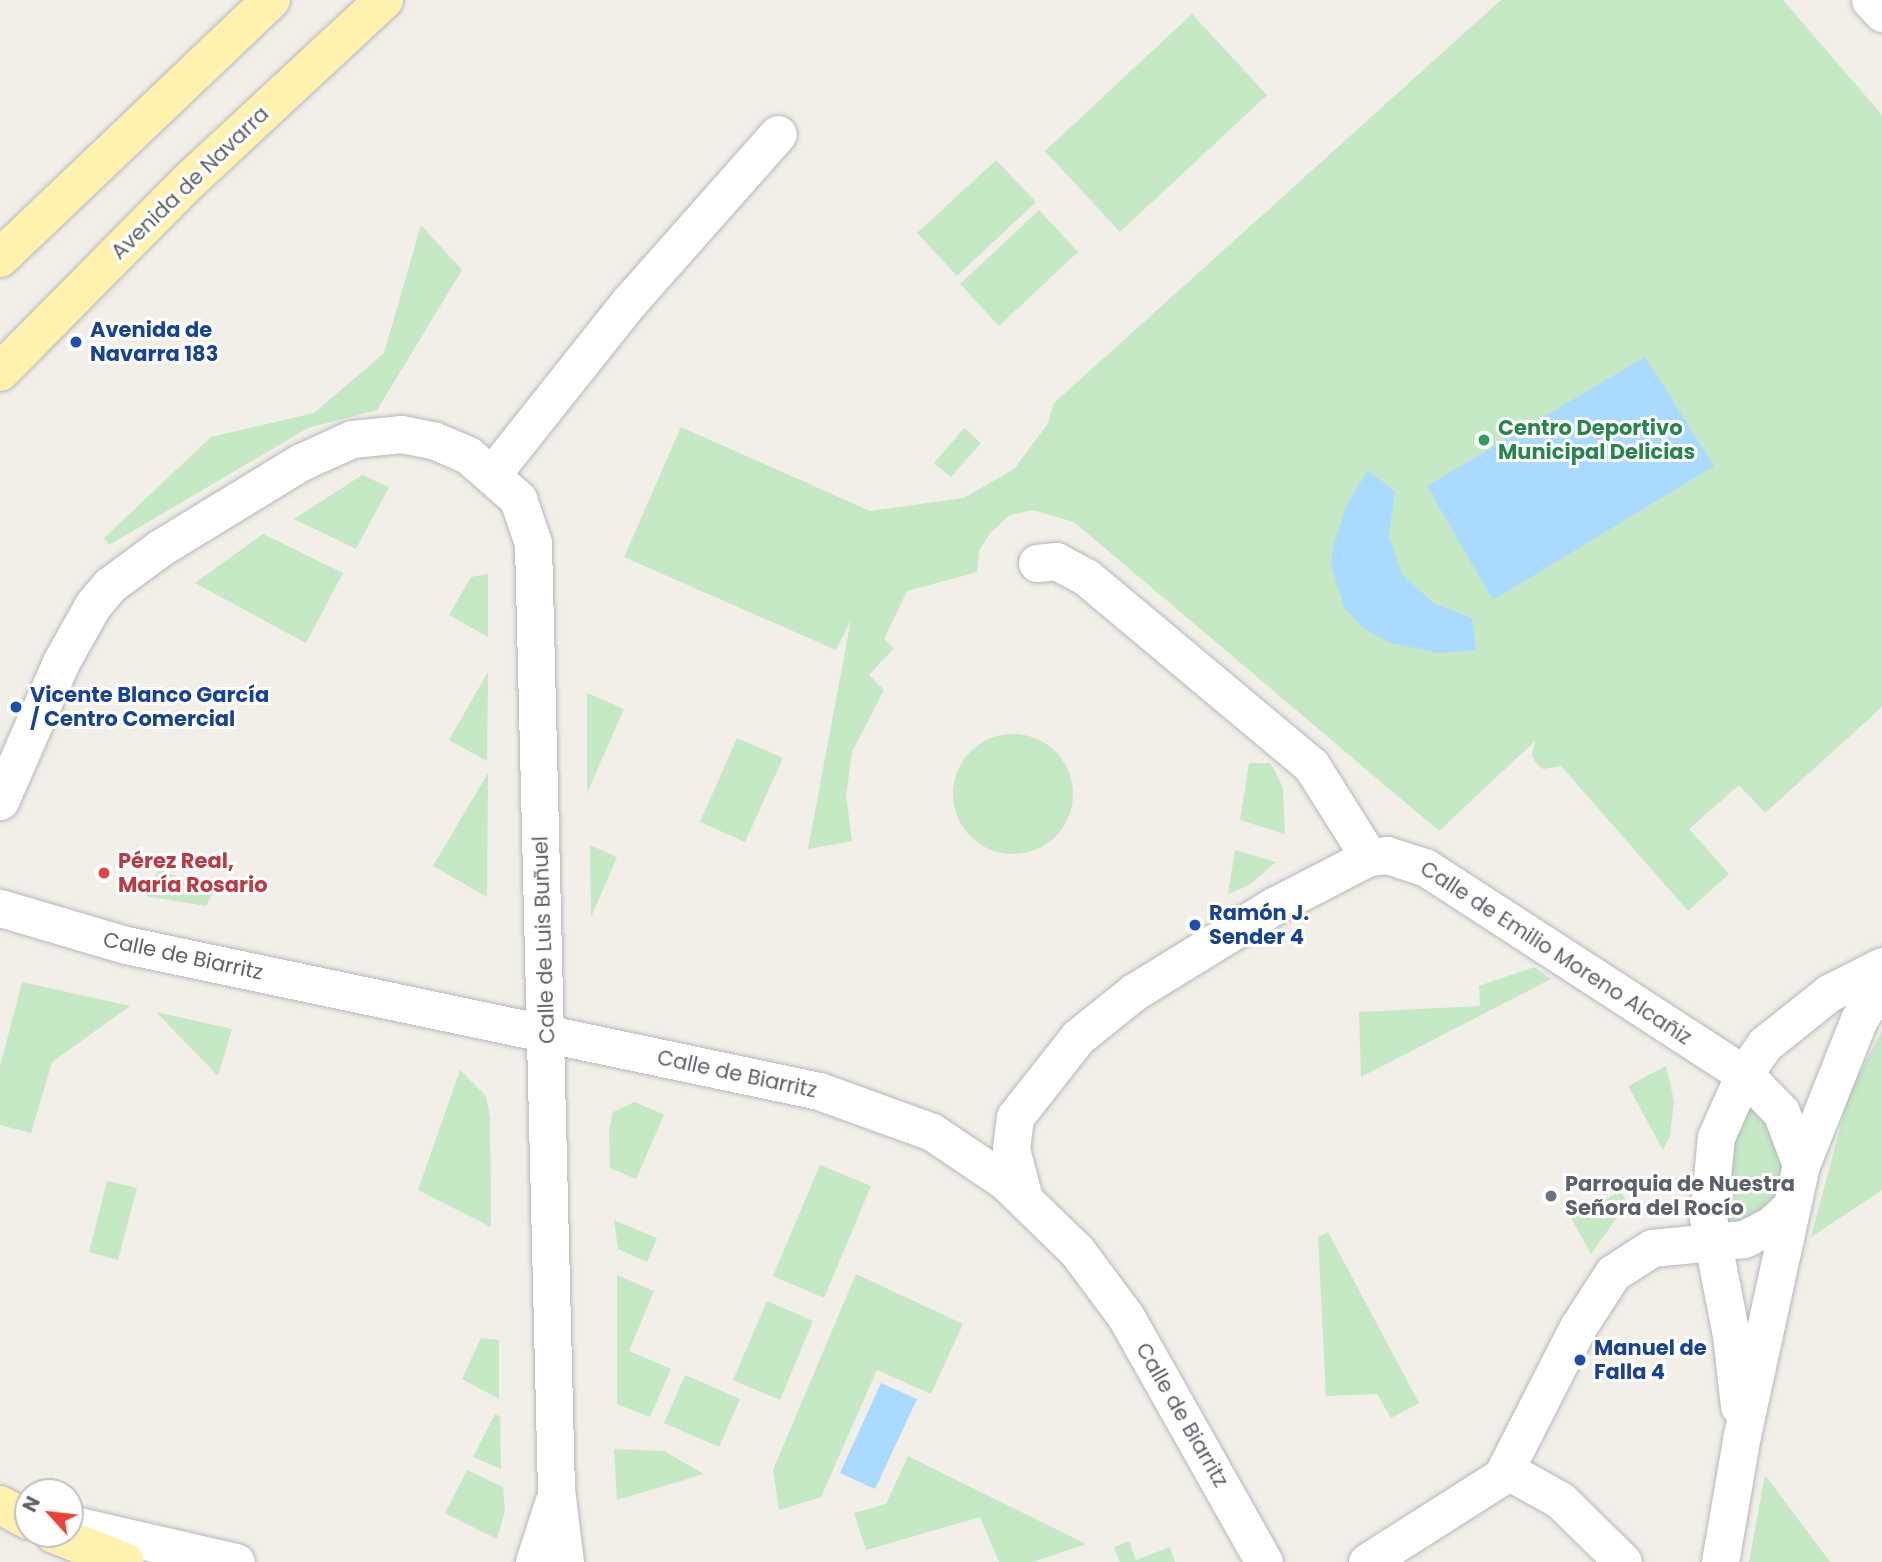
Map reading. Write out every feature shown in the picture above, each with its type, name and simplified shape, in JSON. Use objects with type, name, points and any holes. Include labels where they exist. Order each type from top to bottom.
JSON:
[{"type":"main road","points":[[0,258],[271,0]]},
{"type":"main road","name":"Avenida de Navarra","points":[[0,372],[187,183],[384,0]]},
{"type":"main road","points":[[84,1546],[125,1562]]},
{"type":"street","points":[[1870,0],[1882,13]]},
{"type":"street","points":[[493,473],[630,301],[778,134]]},
{"type":"street","name":"Calle de Luis Buñuel","points":[[0,801],[61,662],[110,584],[160,548],[332,446],[375,435],[433,440],[468,455],[493,473],[518,499],[533,543],[556,1489],[565,1562]]},
{"type":"street","points":[[932,1132],[976,1135],[1015,1117],[1078,1037],[1134,992],[1274,905],[1369,857],[1302,757],[1086,577],[1056,561],[1037,563]]},
{"type":"street","name":"Calle de Emilio Moreno Alcañiz","points":[[1369,857],[1406,858],[1424,867],[1744,1074],[1781,1112],[1801,1165]]},
{"type":"street","name":"Calle de Biarritz","points":[[0,908],[126,945],[819,1091],[932,1132],[1023,1195],[1077,1251],[1126,1317],[1264,1560]]},
{"type":"street","points":[[1742,1435],[1731,1335],[1710,1245],[1712,1158],[1725,1113],[1744,1074],[1765,1044],[1802,1011],[1882,966]]},
{"type":"street","points":[[1720,1562],[1742,1435],[1788,1209],[1801,1165],[1858,1019],[1882,984]]},
{"type":"street","points":[[1015,1117],[1011,1149],[1023,1195]]},
{"type":"street","points":[[1367,1562],[1506,1470],[1578,1327],[1613,1273],[1652,1248],[1710,1245],[1760,1233],[1788,1209]]},
{"type":"street","points":[[1506,1470],[1549,1492],[1577,1515],[1623,1562]]},
{"type":"street","name":"Calle de Luis Buñuel","points":[[534,1562],[556,1489]]},
{"type":"street","points":[[84,1527],[236,1562]]},
{"type":"green space","name":"Centro Deportivo Municipal Delicias","points":[[1501,0],[1783,0],[1882,115],[1882,707],[1765,813],[1739,785],[1689,829],[1729,874],[1688,911],[1561,766],[1543,769],[1536,763],[1532,755],[1535,741],[1439,831],[1074,522],[1033,510],[1010,515],[990,533],[979,551],[977,572],[907,591],[884,639],[894,648],[869,675],[884,690],[852,752],[846,796],[852,841],[808,849],[851,620],[836,650],[624,557],[681,427],[870,511],[964,498],[1014,469],[1047,425],[1054,403]]},
{"type":"green space","points":[[1192,14],[1267,95],[1120,232],[1045,151]]},
{"type":"green space","points":[[996,160],[1036,202],[957,276],[917,233]]},
{"type":"green space","points":[[1039,210],[1078,252],[999,326],[960,284]]},
{"type":"green space","points":[[421,225],[462,270],[377,410],[308,428],[109,545],[104,538],[211,437],[314,413],[384,353]]},
{"type":"green space","points":[[964,428],[981,443],[951,477],[934,463]]},
{"type":"green space","points":[[362,475],[389,487],[356,549],[294,519]]},
{"type":"green space","points":[[263,534],[343,573],[306,643],[195,583]]},
{"type":"green space","points":[[488,574],[488,637],[449,615],[471,577]]},
{"type":"green space","points":[[488,672],[487,761],[449,740]]},
{"type":"green space","points":[[587,693],[624,709],[587,793]]},
{"type":"green space","points":[[1013,734],[1036,739],[1055,752],[1068,771],[1073,794],[1068,817],[1055,836],[1036,849],[1013,854],[990,849],[971,836],[958,817],[953,794],[958,771],[971,752],[990,739]]},
{"type":"green space","points":[[737,738],[783,758],[745,842],[700,822]]},
{"type":"green space","points":[[1249,763],[1270,763],[1274,769],[1283,788],[1285,834],[1240,820]]},
{"type":"green space","points":[[488,773],[487,897],[433,866]]},
{"type":"green space","points":[[590,845],[617,857],[591,917]]},
{"type":"green space","points":[[1235,850],[1276,862],[1249,885],[1228,894]]},
{"type":"green space","points":[[159,869],[213,893],[206,906],[146,896]]},
{"type":"green space","points":[[1534,967],[1551,979],[1361,1077],[1359,1012],[1480,1006],[1479,986]]},
{"type":"green space","points":[[22,982],[130,1006],[52,1062],[31,1133],[0,1125],[0,1067]]},
{"type":"green space","points":[[156,1012],[232,1029],[218,1076]]},
{"type":"green space","points":[[1882,1031],[1882,1190],[1811,1237],[1850,1091]]},
{"type":"green space","points":[[1666,1066],[1674,1101],[1670,1136],[1663,1150],[1628,1086]]},
{"type":"green space","points":[[460,1070],[486,1096],[490,1117],[491,1227],[418,1190]]},
{"type":"green space","points":[[635,1102],[664,1115],[636,1179],[610,1168],[609,1131],[613,1112]]},
{"type":"green space","points":[[1749,1102],[1782,1142],[1782,1186],[1770,1206],[1723,1231],[1725,1155]]},
{"type":"green space","points":[[820,1165],[871,1186],[824,1298],[773,1276]]},
{"type":"green space","points":[[107,1181],[137,1188],[118,1260],[89,1252]]},
{"type":"green space","points":[[1621,1191],[1627,1203],[1591,1254],[1571,1218]]},
{"type":"green space","points":[[614,1220],[657,1238],[647,1262],[618,1249]]},
{"type":"green space","points":[[1328,1232],[1419,1403],[1391,1418],[1377,1394],[1326,1396],[1318,1237]]},
{"type":"green space","points":[[856,1274],[963,1324],[931,1394],[877,1370],[821,1497],[779,1510],[773,1470]]},
{"type":"green space","points":[[617,1275],[654,1291],[629,1351],[671,1369],[650,1417],[617,1404]]},
{"type":"green space","points":[[767,1301],[813,1321],[780,1400],[733,1380]]},
{"type":"green space","points":[[481,1338],[499,1340],[499,1399],[462,1379]]},
{"type":"green space","points":[[685,1375],[740,1399],[719,1447],[664,1423]]},
{"type":"green space","points":[[495,1414],[500,1417],[501,1469],[473,1457]]},
{"type":"green space","points":[[614,1449],[664,1451],[704,1474],[617,1500]]},
{"type":"green space","points":[[908,1456],[1086,1544],[1033,1562],[999,1562],[980,1517],[866,1550],[854,1513],[886,1504]]},
{"type":"green space","points":[[467,1470],[503,1487],[505,1511],[497,1539],[445,1513]]},
{"type":"green space","points":[[1765,1475],[1830,1562],[1749,1562]]},
{"type":"green space","points":[[1129,1541],[1136,1560],[1170,1547],[1175,1562],[1120,1562],[1114,1547]]},
{"type":"water","points":[[1645,357],[1714,466],[1493,600],[1427,486]]},
{"type":"water","points":[[1368,471],[1395,491],[1389,535],[1401,573],[1433,603],[1472,618],[1476,650],[1438,653],[1390,643],[1363,628],[1344,607],[1331,564],[1333,546],[1348,502]]},
{"type":"water","points":[[881,1383],[917,1399],[875,1489],[840,1473]]},
{"type":"place","name":"Avenida de Navarra 183","points":[[76,342]]},
{"type":"place","name":"Centro Deportivo Municipal Delicias","points":[[1484,440]]},
{"type":"place","name":"Vicente Blanco García / Centro Comercial","points":[[16,707]]},
{"type":"place","name":"Pérez Real, María Rosario","points":[[104,873]]},
{"type":"place","name":"Ramón J. Sender 4","points":[[1195,925]]},
{"type":"place","name":"Parroquia de Nuestra Señora del Rocío","points":[[1551,1196]]},
{"type":"place","name":"Manuel de Falla 4","points":[[1580,1360]]}]
